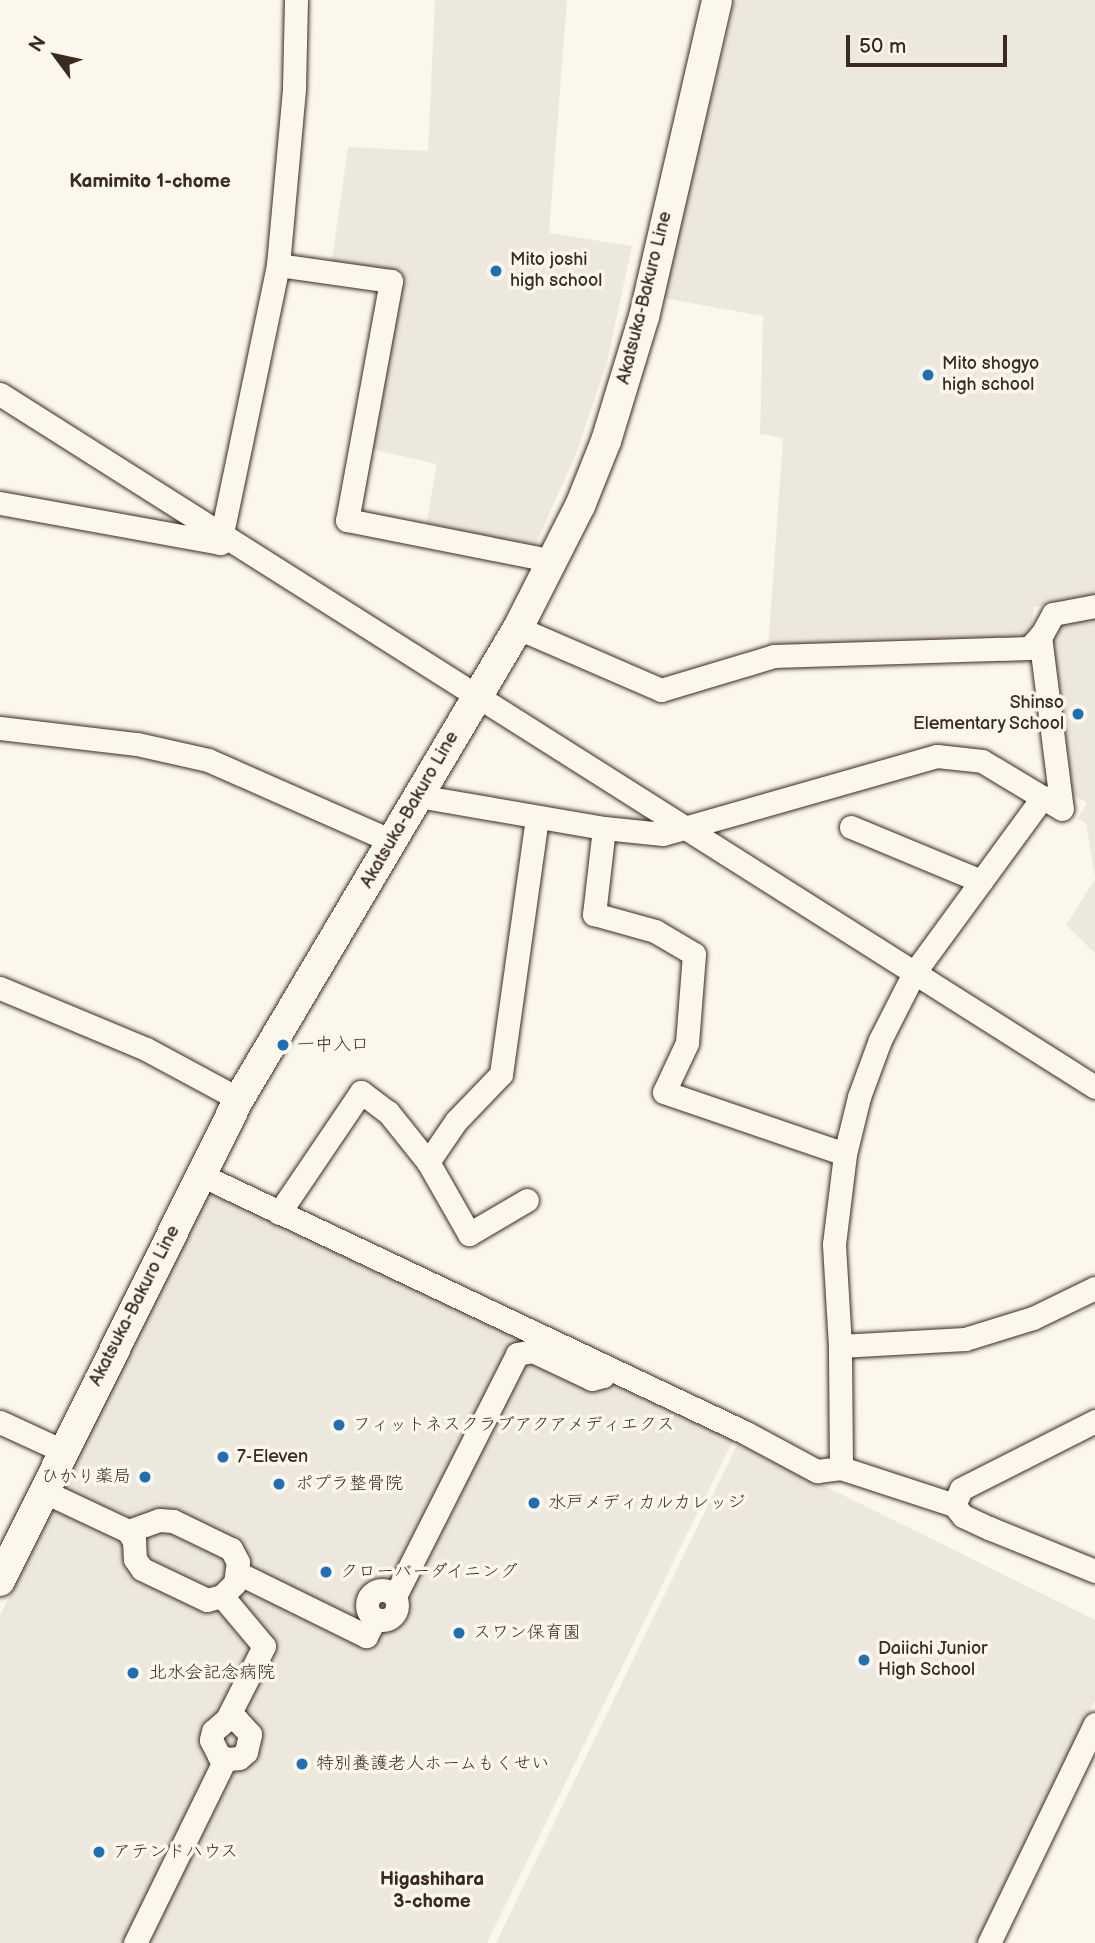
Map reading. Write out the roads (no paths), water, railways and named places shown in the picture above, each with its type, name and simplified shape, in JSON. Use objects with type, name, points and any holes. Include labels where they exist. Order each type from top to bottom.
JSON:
[{"type":"main road","name":"Akatsuka-Bakuro Line","points":[[0,1581],[239,1099],[518,628],[554,561],[606,441],[644,317],[717,0]]},
{"type":"street","points":[[0,503],[220,543],[278,265],[294,88],[296,0]]},
{"type":"street","points":[[278,265],[391,281],[347,520],[554,561]]},
{"type":"street","points":[[0,394],[1095,1087]]},
{"type":"street","points":[[518,628],[661,690],[774,656],[1029,648],[1053,614],[1095,607]]},
{"type":"street","points":[[841,1468],[841,1346],[834,1244],[845,1154],[859,1097],[880,1040],[914,973],[981,881],[1052,803],[1040,636]]},
{"type":"street","points":[[0,728],[137,744],[208,760],[392,841]]},
{"type":"street","points":[[418,796],[604,828],[663,834],[937,756],[982,761],[1052,803]]},
{"type":"street","points":[[428,1162],[456,1121],[501,1074],[537,817]]},
{"type":"street","points":[[851,827],[981,881]]},
{"type":"street","points":[[604,828],[594,914],[655,931],[694,954],[687,1043],[664,1091],[845,1154]]},
{"type":"street","points":[[0,988],[135,1044],[239,1099]]},
{"type":"street","points":[[279,1213],[361,1092],[388,1112],[428,1162],[469,1234],[527,1200]]},
{"type":"street","points":[[201,1175],[608,1368],[817,1471],[841,1468],[954,1506],[962,1516],[1095,1571]]},
{"type":"street","points":[[841,1346],[965,1339],[1034,1318],[1095,1288]]},
{"type":"street","points":[[238,1573],[366,1636],[375,1619],[367,1608],[370,1595],[383,1590],[395,1596],[517,1354],[533,1351],[592,1379],[599,1378],[608,1368]]},
{"type":"street","points":[[954,1506],[961,1489],[1095,1421]]},
{"type":"street","points":[[0,1422],[63,1451]]},
{"type":"street","points":[[43,1491],[128,1531],[134,1541],[135,1559],[142,1569],[207,1600],[222,1597],[229,1591],[238,1573],[236,1558],[231,1549],[173,1521],[159,1520],[128,1531]]},
{"type":"street","points":[[135,1943],[225,1759],[213,1749],[211,1740],[218,1723],[227,1719],[264,1646],[222,1597]]},
{"type":"street","points":[[989,1943],[1095,1724]]},
{"type":"place","name":"Mito joshi high school","points":[[496,271]]},
{"type":"place","name":"Mito shogyo high school","points":[[928,375]]},
{"type":"place","name":"Shinso Elementary School","points":[[1078,714]]},
{"type":"place","name":"一中入口","points":[[283,1045]]},
{"type":"place","name":"フィットネスクラブアクアメディエクス","points":[[339,1425]]},
{"type":"place","name":"7-Eleven","points":[[223,1457]]},
{"type":"place","name":"ひかり薬局","points":[[145,1477]]},
{"type":"place","name":"ポプラ整骨院","points":[[279,1484]]},
{"type":"place","name":"水戸メディカルカレッジ","points":[[534,1503]]},
{"type":"place","name":"クローバーダイニング","points":[[326,1572]]},
{"type":"place","name":"スワン保育園","points":[[459,1633]]},
{"type":"place","name":"Daiichi Junior High School","points":[[864,1660]]},
{"type":"place","name":"北水会記念病院","points":[[133,1673]]},
{"type":"place","name":"特別養護老人ホームもくせい","points":[[302,1764]]},
{"type":"place","name":"アテンドハウス","points":[[99,1852]]},
{"type":"district","name":"Kamimito 1-chome","points":[[150,182]]},
{"type":"district","name":"Higashihara 3-chome","points":[[432,1891]]}]
